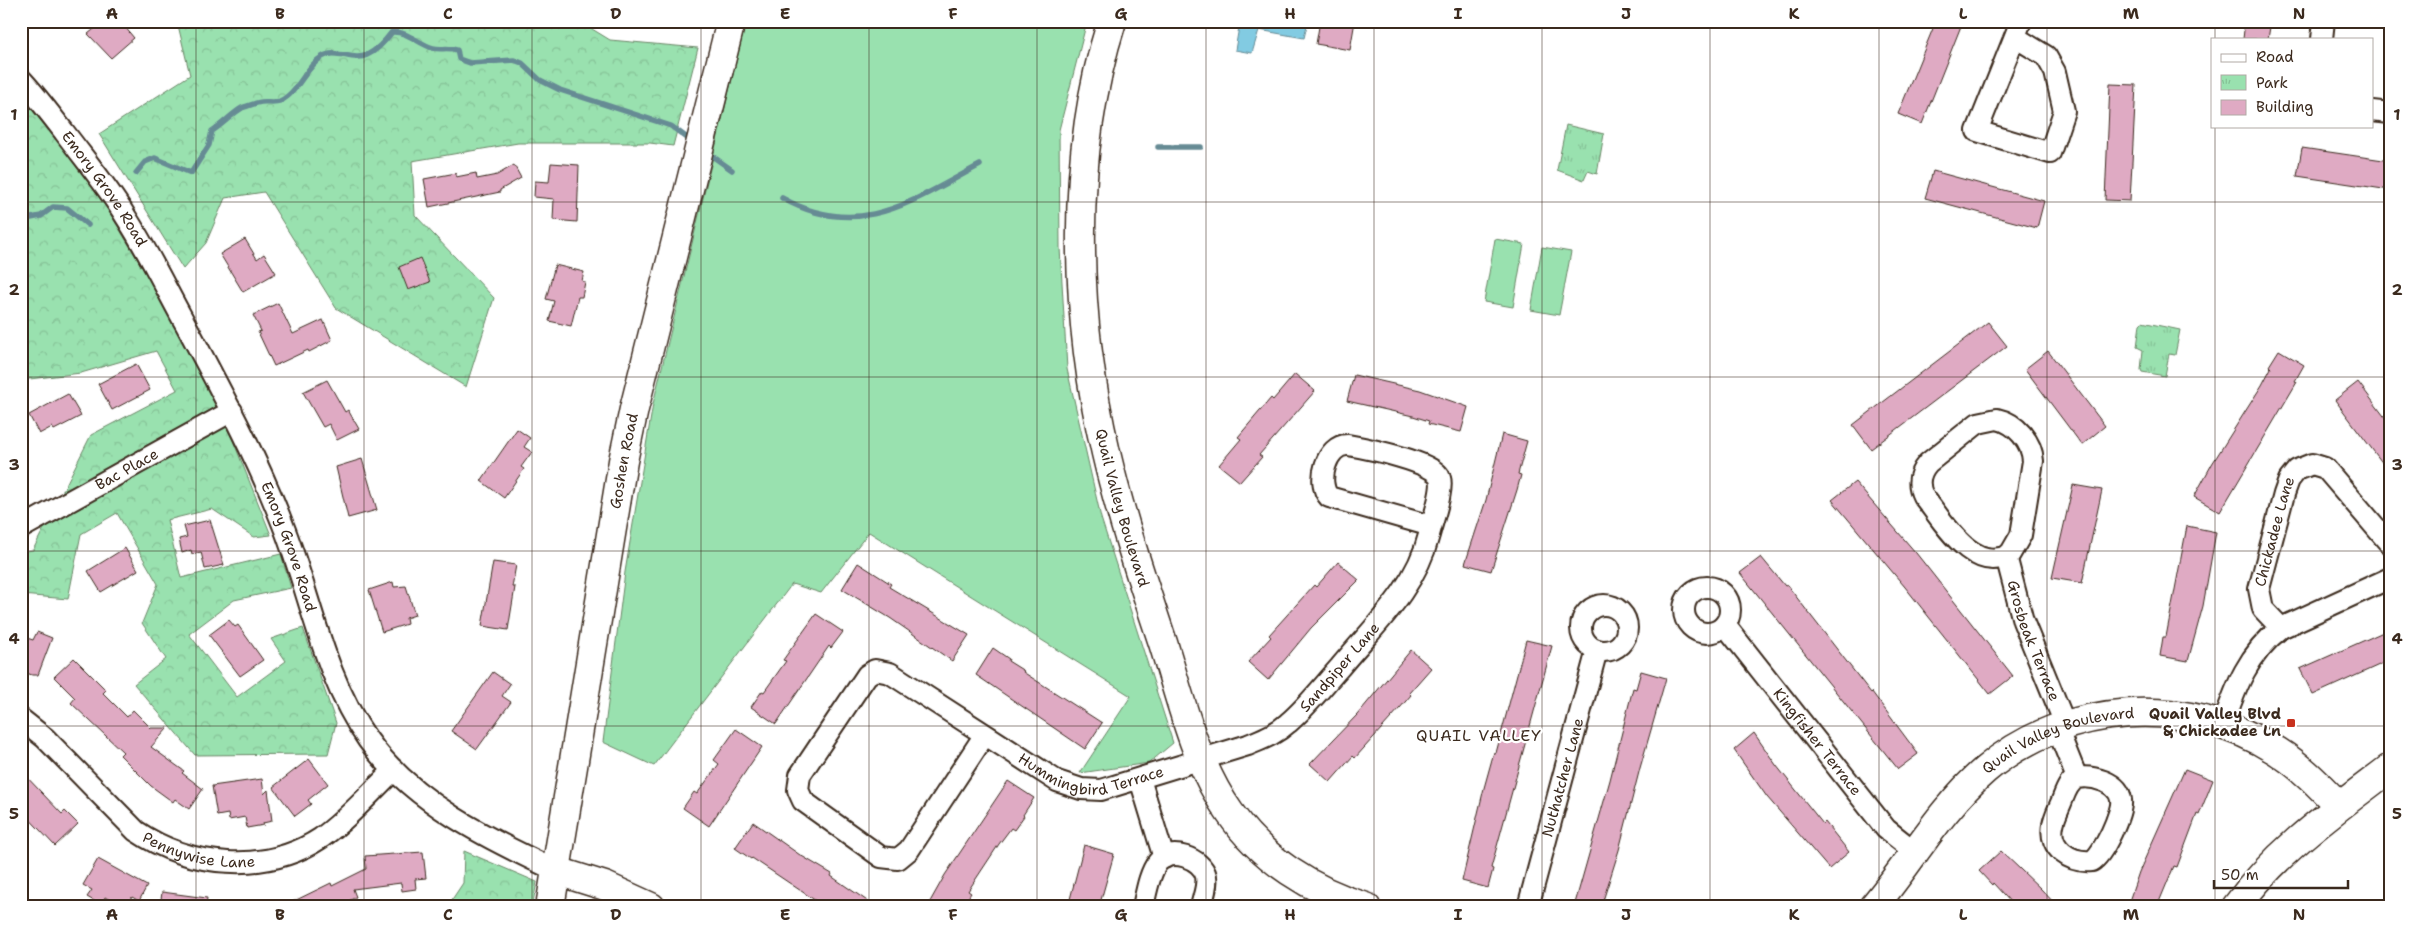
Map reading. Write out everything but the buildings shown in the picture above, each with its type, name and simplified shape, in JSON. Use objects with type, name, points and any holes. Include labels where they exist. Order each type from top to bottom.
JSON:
[{"type":"street","name":"Goshen Road","points":[[550,907],[623,461],[646,353],[731,21]]},
{"type":"street","name":"Quail Valley Boulevard","points":[[1112,21],[1091,114],[1084,173],[1082,271],[1089,356],[1100,426],[1115,489],[1177,690],[1201,758],[1216,791],[1230,814],[1262,850],[1280,864],[1313,886],[1364,906]]},
{"type":"street","points":[[2322,38],[2324,21]]},
{"type":"street","points":[[2018,29],[2046,56],[2055,72],[2064,111],[2050,153],[1977,130],[2018,29]]},
{"type":"street","name":"Emory Grove Road","points":[[21,79],[107,187],[127,218],[232,411],[262,469],[285,528],[325,652],[343,695],[368,740],[394,770],[427,798],[464,822],[525,856],[557,871],[606,886],[651,907]]},
{"type":"street","points":[[2374,111],[2390,113]]},
{"type":"street","name":"Bac Place","points":[[21,528],[232,411]]},
{"type":"street","points":[[1998,419],[2013,425],[2030,446],[2033,456],[2033,474],[2021,535],[2014,549],[2006,556],[1989,558],[1968,550],[1923,496],[1919,486],[1922,472],[1928,463],[1972,427],[1986,420],[1998,419]]},
{"type":"street","name":"Sandpiper Lane","points":[[1201,758],[1266,738],[1296,716],[1403,591],[1422,558],[1431,526],[1441,480],[1439,474],[1432,468],[1348,444],[1339,446],[1332,452],[1326,467],[1324,482],[1325,491],[1330,497],[1431,526]]},
{"type":"street","name":"Chickadee Lane","points":[[2281,628],[2263,609],[2259,590],[2284,494],[2289,480],[2297,470],[2312,464],[2328,470],[2390,544]]},
{"type":"street","name":"Grosbeak Terrace","points":[[2006,556],[2022,621],[2061,726],[2077,778]]},
{"type":"street","points":[[2223,725],[2234,693],[2248,663],[2262,644],[2281,628],[2390,578]]},
{"type":"street","name":"Kingfisher Terrace","points":[[1725,625],[1886,829],[1915,852]]},
{"type":"street","name":"Nuthatcher Lane","points":[[1528,907],[1597,650]]},
{"type":"street","name":"Hummingbird Terrace","points":[[984,736],[909,850],[898,859],[885,858],[870,850],[803,801],[798,794],[799,779],[807,762],[867,675],[875,670],[890,673],[1050,778],[1070,787],[1101,790],[1201,758]]},
{"type":"street","name":"Quail Valley Boulevard","points":[[1873,907],[1960,795],[1985,770],[2018,747],[2061,726],[2112,714],[2149,712],[2176,714],[2223,725],[2260,741],[2288,758],[2339,806]]},
{"type":"street","name":"Pennywise Lane","points":[[21,719],[45,738],[136,831],[183,855],[213,862],[257,861],[289,853],[309,845],[344,820],[394,770]]},
{"type":"street","points":[[2236,907],[2272,864],[2339,806],[2390,768]]},
{"type":"street","points":[[1140,779],[1164,858]]},
{"type":"street","points":[[1143,907],[1153,871],[1158,862],[1164,858],[1183,856],[1197,863],[1205,872],[1207,884],[1201,907]]},
{"type":"green space","points":[[177,21],[579,21],[610,40],[698,48],[673,146],[650,143],[518,143],[412,161],[415,215],[494,298],[466,387],[336,308],[264,192],[225,198],[206,243],[183,269],[99,134],[190,75]]},
{"type":"green space","points":[[746,21],[938,21],[956,26],[997,21],[1087,21],[1059,130],[1060,248],[1067,369],[1101,518],[1173,743],[1149,763],[1080,773],[1131,696],[869,532],[821,593],[792,584],[654,766],[603,742],[625,572],[653,404]]},
{"type":"green space","points":[[21,96],[93,185],[171,315],[232,438],[271,535],[254,537],[212,509],[167,520],[181,578],[281,554],[291,588],[234,600],[189,634],[237,697],[286,661],[271,639],[303,628],[336,723],[328,754],[195,755],[134,684],[166,659],[142,623],[158,584],[117,513],[81,534],[68,599],[21,595],[21,552],[33,550],[91,435],[177,390],[156,351],[81,373],[21,380]]},
{"type":"green space","points":[[1566,125],[1604,134],[1597,174],[1588,171],[1584,180],[1557,170]]},
{"type":"green space","points":[[1495,239],[1524,244],[1513,307],[1484,302]]},
{"type":"green space","points":[[1542,247],[1571,252],[1559,315],[1531,310]]},
{"type":"green space","points":[[2142,322],[2180,330],[2175,355],[2169,354],[2165,376],[2142,372],[2141,370],[2143,350],[2137,347],[2140,324]]},
{"type":"green space","points":[[464,851],[537,882],[532,907],[447,907],[463,883]]},
{"type":"water","points":[[1240,21],[1308,21],[1304,38],[1259,30],[1252,53],[1235,50]]},
{"type":"waterway","points":[[136,173],[145,162],[155,158],[191,173],[209,145],[212,131],[239,110],[259,102],[280,101],[292,92],[316,61],[322,57],[333,54],[362,57],[374,51],[392,32],[398,32],[433,48],[457,50],[459,59],[470,63],[514,60],[522,63],[540,80],[560,90],[671,126],[694,143]]},
{"type":"waterway","points":[[1158,147],[1201,147]]},
{"type":"waterway","points":[[705,151],[732,170]]},
{"type":"waterway","points":[[782,198],[810,210],[836,216],[861,216],[908,203],[980,165]]},
{"type":"waterway","points":[[21,220],[41,216],[53,207],[67,208],[88,225]]},
{"type":"place","name":"Quail Valley Blvd & Chickadee Ln","points":[[2291,723]]},
{"type":"district","name":"QUAIL VALLEY","points":[[1479,735]]}]
